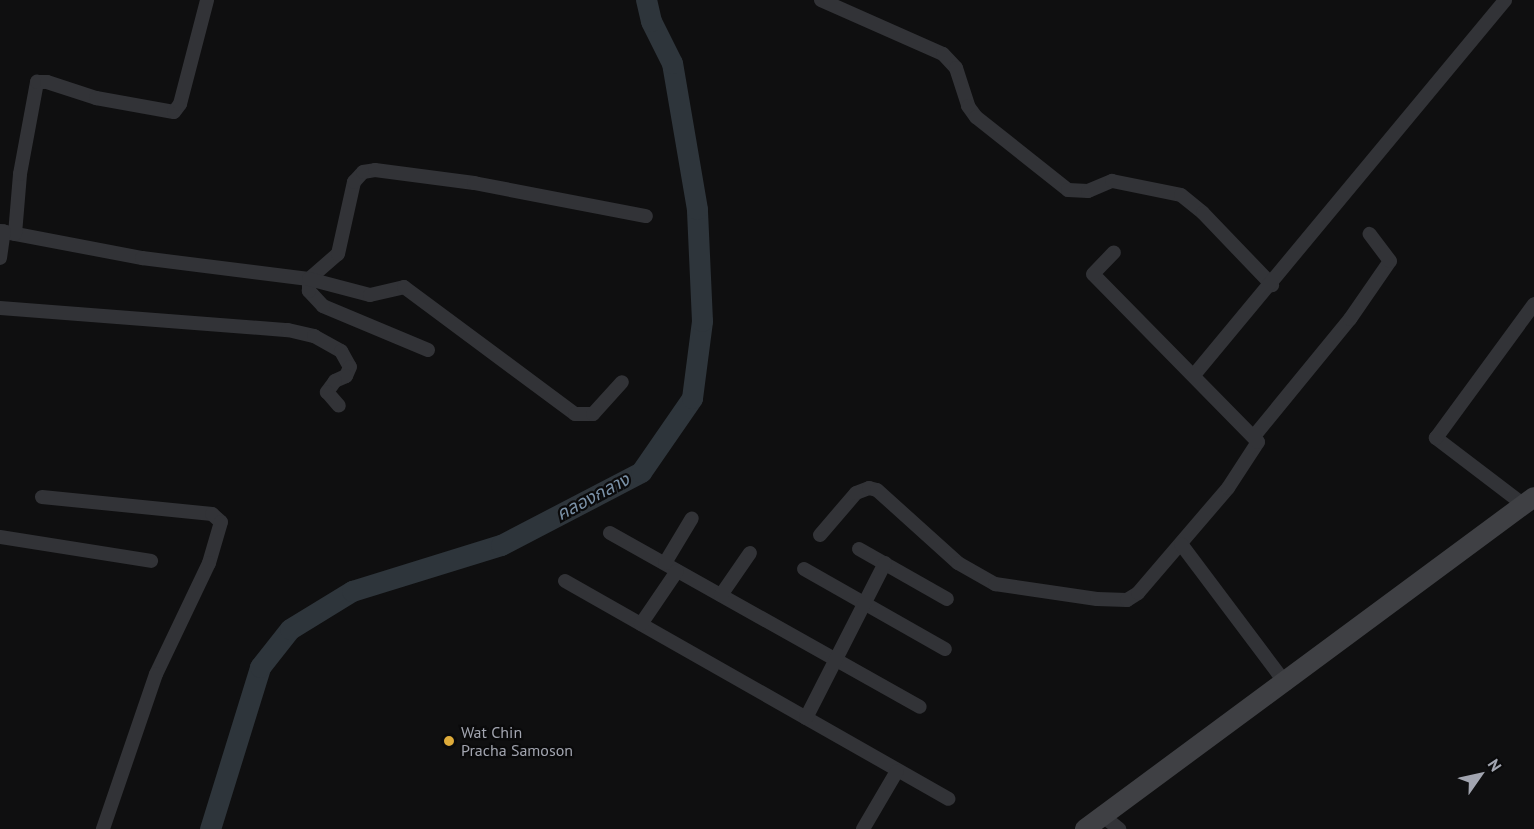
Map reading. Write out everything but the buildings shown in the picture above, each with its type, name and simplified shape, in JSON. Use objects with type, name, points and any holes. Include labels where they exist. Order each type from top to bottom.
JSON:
[{"type":"main road","points":[[1085,829],[1286,684],[1529,501]]},
{"type":"street","points":[[0,258],[20,174],[37,82],[174,112],[180,104],[207,0]]},
{"type":"street","points":[[821,0],[943,54],[956,68],[968,106],[976,117],[1068,190],[1078,193],[1112,181],[1124,181],[1181,195],[1203,213],[1272,285]]},
{"type":"street","points":[[1194,375],[1272,285],[1505,0]]},
{"type":"street","points":[[428,350],[323,306],[309,291],[309,279],[338,254],[358,175],[375,170],[474,183],[646,216]]},
{"type":"street","points":[[6,232],[142,258],[309,279],[370,295],[404,287],[574,414],[593,414],[622,382]]},
{"type":"street","points":[[1255,435],[1336,336],[1390,261],[1370,234]]},
{"type":"street","points":[[820,535],[856,493],[869,488],[877,490],[933,543],[979,577],[1019,590],[1107,599],[1127,600],[1138,593],[1181,544],[1258,446],[1255,435],[1093,274],[1114,252]]},
{"type":"street","points":[[1529,501],[1436,438],[1534,304]]},
{"type":"street","points":[[0,308],[276,329],[314,336],[340,351],[350,367],[346,376],[334,381],[327,392],[339,406]]},
{"type":"street","points":[[42,497],[212,514],[221,522],[209,563],[156,674],[102,829]]},
{"type":"street","points":[[641,624],[671,567],[692,519]]},
{"type":"street","points":[[610,533],[920,707]]},
{"type":"street","points":[[0,537],[151,561]]},
{"type":"street","points":[[1181,544],[1286,684]]},
{"type":"street","points":[[859,549],[946,599]]},
{"type":"street","points":[[721,595],[750,553]]},
{"type":"street","points":[[806,718],[885,563]]},
{"type":"street","points":[[804,569],[945,649]]},
{"type":"street","points":[[565,581],[948,799]]},
{"type":"street","points":[[863,829],[897,771]]},
{"type":"street","points":[[1103,816],[1119,829]]},
{"type":"waterway","name":"คลองกลาง","points":[[210,829],[260,667],[290,629],[352,591],[501,545],[641,472],[692,398],[702,321],[697,209],[672,63],[651,21],[646,0]]},
{"type":"place","name":"Wat Chin Pracha Samoson","points":[[449,741]]}]
